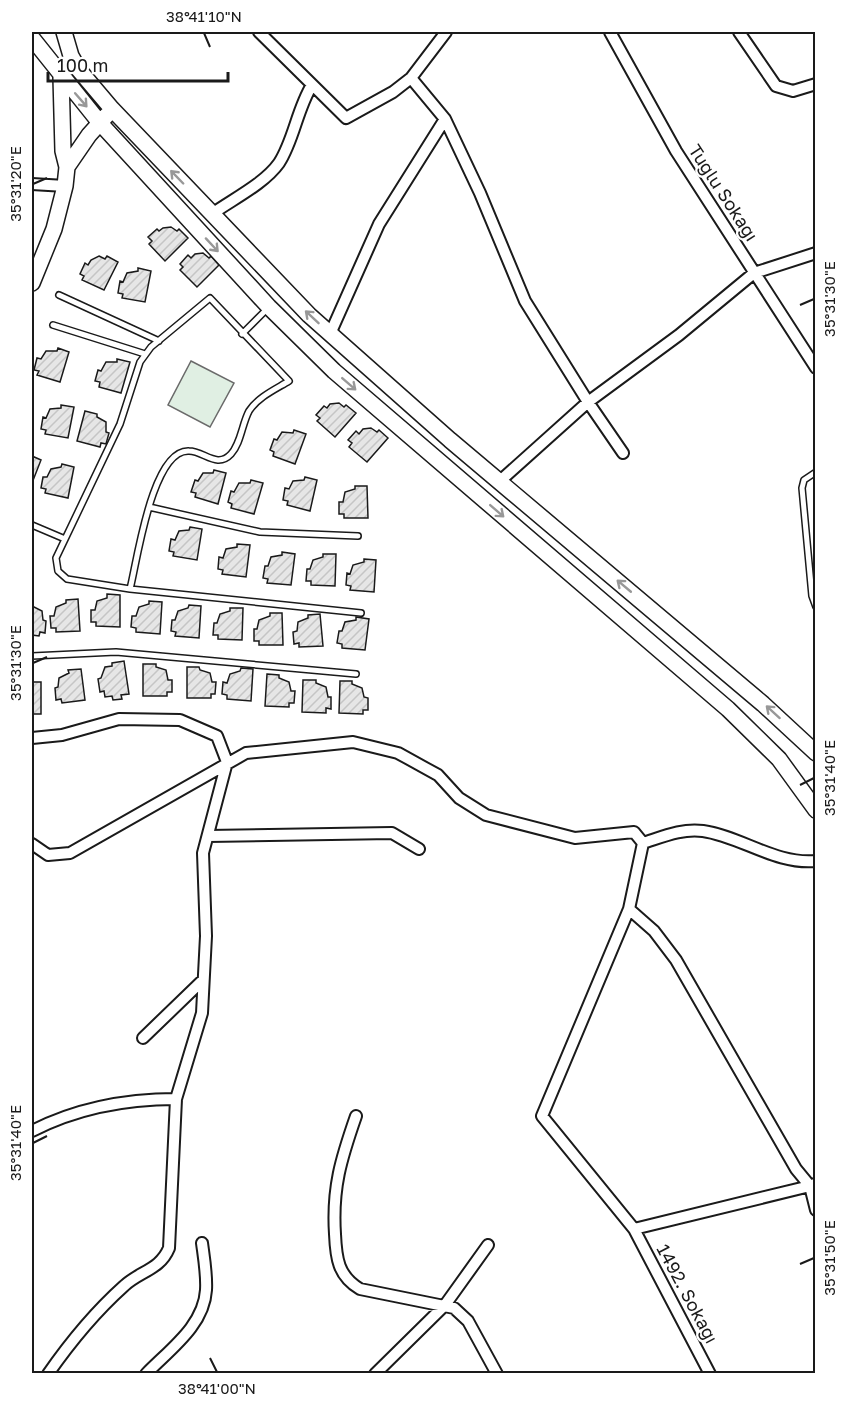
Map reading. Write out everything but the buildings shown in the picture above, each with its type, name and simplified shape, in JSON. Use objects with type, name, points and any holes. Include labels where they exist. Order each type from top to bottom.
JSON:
[{"type":"street","points":[[64,32],[71,56],[79,70],[112,109],[330,334],[500,482],[764,704],[816,753]]},
{"type":"street","points":[[259,32],[346,118],[393,92],[411,78],[446,32]]},
{"type":"street","name":"Tuğlu Sokağı","points":[[610,32],[676,151],[816,368]]},
{"type":"street","points":[[739,32],[776,86],[793,91],[816,84]]},
{"type":"street","points":[[32,38],[100,123],[269,307],[334,371],[728,709],[779,759],[816,810]]},
{"type":"street","points":[[32,283],[54,229],[65,186],[67,168],[63,151],[61,77]]},
{"type":"street","points":[[411,78],[445,119],[480,193],[525,301],[623,453]]},
{"type":"street","points":[[212,213],[267,175],[279,163],[302,102],[312,85]]},
{"type":"street","points":[[67,168],[112,109]]},
{"type":"street","points":[[330,334],[379,224],[445,119]]},
{"type":"street","points":[[32,184],[65,186]]},
{"type":"street","points":[[500,482],[588,402],[679,335],[754,273],[816,253]]},
{"type":"street","points":[[32,738],[62,735],[119,719],[180,720],[217,736],[227,762],[203,853],[206,936],[202,1013],[176,1099],[169,1248],[166,1256],[153,1269],[127,1283],[75,1336],[48,1374]]},
{"type":"street","points":[[32,844],[48,855],[70,853],[246,753],[353,742],[398,753],[438,775],[459,798],[486,815],[575,838],[634,832],[643,843]]},
{"type":"street","points":[[643,843],[674,833],[703,831],[795,860],[816,861]]},
{"type":"street","points":[[208,836],[392,833],[419,849]]},
{"type":"street","points":[[643,843],[629,909],[654,931],[676,960],[796,1168],[813,1185],[816,1210]]},
{"type":"street","name":"1492. Sokağı","points":[[629,909],[542,1116],[634,1229],[711,1374]]},
{"type":"street","points":[[143,1038],[203,980]]},
{"type":"street","points":[[32,1131],[63,1117],[106,1105],[176,1099]]},
{"type":"street","points":[[356,1116],[334,1188],[333,1206],[338,1265],[349,1282],[360,1290],[445,1305],[461,1312],[497,1374]]},
{"type":"street","points":[[634,1229],[813,1185]]},
{"type":"street","points":[[146,1374],[191,1328],[202,1310],[206,1284],[202,1243]]},
{"type":"street","points":[[375,1374],[445,1305],[488,1245]]},
{"type":"lane","points":[[59,295],[159,340]]},
{"type":"lane","points":[[130,589],[149,507],[159,478],[178,454],[191,451],[215,460],[226,458],[235,448],[253,407],[289,381],[210,298],[145,354],[136,370],[120,424],[56,558],[57,567],[64,577],[130,589],[361,613]]},
{"type":"lane","points":[[242,334],[269,307]]},
{"type":"lane","points":[[52,325],[145,354]]},
{"type":"lane","points":[[816,471],[804,480],[802,488],[812,596],[816,607]]},
{"type":"lane","points":[[149,507],[260,532],[358,536]]},
{"type":"lane","points":[[32,525],[65,539]]},
{"type":"lane","points":[[32,656],[116,652],[356,674]]},
{"type":"green space","points":[[191,361],[234,383],[210,427],[168,405]]}]
